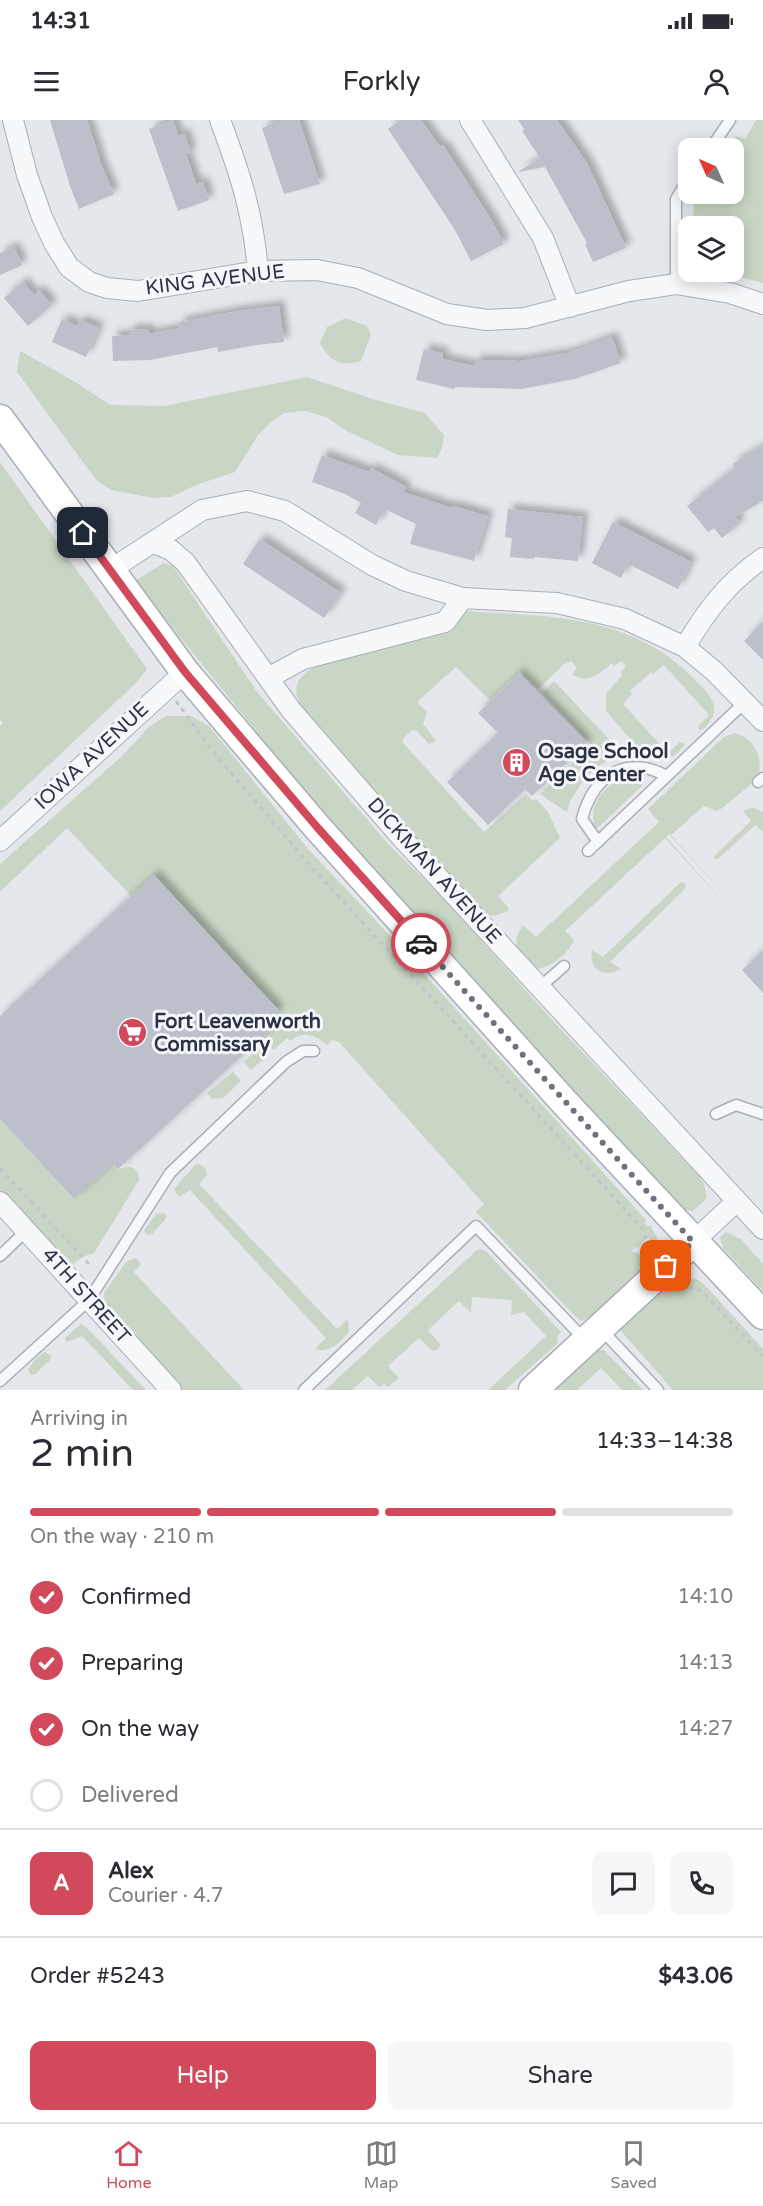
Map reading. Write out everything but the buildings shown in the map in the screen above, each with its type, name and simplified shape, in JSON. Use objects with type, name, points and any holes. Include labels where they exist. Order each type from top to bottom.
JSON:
[{"type":"main road","points":[[0,419],[185,672],[317,827],[693,1242],[763,1315]]},
{"type":"main road","points":[[533,1390],[693,1242]]},
{"type":"street","name":"KING AVENUE","points":[[13,120],[27,175],[54,243],[69,267],[89,282],[107,288],[138,291],[258,271],[317,270],[358,278],[447,314],[487,320],[525,318],[629,291],[676,284],[730,294],[763,304]]},
{"type":"street","points":[[220,120],[246,192],[254,232],[258,271]]},
{"type":"street","points":[[470,120],[543,238],[570,307]]},
{"type":"street","points":[[110,570],[202,510],[247,501],[285,511],[372,565],[406,581],[463,598],[557,603],[625,619],[685,647],[714,671],[763,721]]},
{"type":"street","name":"DICKMAN AVENUE","points":[[154,543],[171,550],[185,561],[291,710],[401,837],[763,1229]]},
{"type":"street","points":[[685,647],[710,607],[745,571],[763,558]]},
{"type":"street","points":[[268,678],[303,659],[445,622],[463,598]]},
{"type":"street","name":"IOWA AVENUE","points":[[0,841],[185,672]]},
{"type":"street","points":[[693,1242],[737,1201]]},
{"type":"street","name":"4TH STREET","points":[[0,1203],[171,1390]]},
{"type":"lane","points":[[718,138],[730,120]]},
{"type":"lane","points":[[676,284],[676,199],[678,196]]},
{"type":"lane","points":[[588,851],[746,702]]},
{"type":"lane","points":[[598,842],[582,819],[586,802],[595,787],[610,775],[628,768],[646,768],[668,776]]},
{"type":"lane","points":[[540,987],[564,966]]},
{"type":"lane","points":[[0,1381],[89,1300],[170,1173],[286,1062],[303,1051],[314,1051]]},
{"type":"lane","points":[[716,1114],[736,1106],[763,1114]]},
{"type":"lane","points":[[304,1390],[476,1226],[593,1334],[658,1390]]},
{"type":"lane","points":[[0,1256],[27,1231]]},
{"type":"path","points":[[0,1168],[88,1264]]},
{"type":"path","points":[[642,1228],[647,1239]]},
{"type":"path","points":[[702,1292],[763,1357]]},
{"type":"green space","points":[[756,120],[763,120],[763,283],[744,278],[744,216],[693,216],[694,204],[744,204],[745,139]]},
{"type":"green space","points":[[346,318],[367,326],[371,335],[361,361],[354,363],[342,363],[332,359],[320,343],[327,327]]},
{"type":"green space","points":[[20,351],[72,380],[110,405],[164,406],[307,377],[376,400],[425,413],[444,435],[442,448],[437,458],[398,455],[347,431],[326,417],[306,411],[284,413],[258,435],[235,472],[196,485],[171,497],[154,498],[111,490],[96,480],[17,372]]},
{"type":"green space","points":[[0,462],[147,669],[138,681],[0,811],[0,726],[3,723],[0,720]]},
{"type":"green space","points":[[164,563],[173,566],[257,692],[389,845],[443,898],[555,1023],[698,1175],[704,1184],[707,1198],[693,1211],[679,1209],[460,970],[382,877],[325,816],[136,580]]},
{"type":"green space","points":[[464,611],[562,618],[622,633],[651,646],[678,664],[708,694],[714,710],[711,720],[702,730],[699,730],[698,726],[709,715],[664,665],[653,674],[651,672],[630,691],[632,694],[623,704],[668,753],[680,742],[685,744],[671,757],[658,760],[643,751],[606,710],[606,694],[622,675],[621,672],[626,666],[621,661],[614,666],[612,663],[593,677],[583,678],[572,674],[577,668],[571,661],[563,665],[538,689],[520,672],[490,700],[456,667],[417,702],[427,712],[423,724],[436,741],[429,744],[417,731],[412,730],[403,739],[403,743],[484,832],[526,794],[533,801],[536,799],[548,812],[560,838],[498,896],[509,908],[508,911],[494,916],[481,912],[312,724],[296,694],[299,680],[314,667],[448,632]]},
{"type":"green space","points":[[554,681],[619,750],[616,756],[600,765],[584,779],[570,801],[567,812],[540,794],[591,745],[542,693]]},
{"type":"green space","points":[[166,716],[191,716],[209,726],[309,850],[379,924],[646,1220],[647,1226],[651,1226],[657,1238],[656,1250],[648,1237],[638,1248],[634,1247],[632,1252],[638,1253],[644,1263],[652,1256],[653,1258],[591,1317],[581,1321],[573,1314],[476,1212],[484,1204],[339,1042],[332,1040],[327,1045],[314,1036],[305,1035],[290,1041],[287,1038],[274,1050],[261,1038],[266,1023],[279,1010],[154,875],[131,896],[67,828],[0,892],[0,864],[122,756],[150,726]]},
{"type":"green space","points":[[734,733],[746,738],[755,748],[758,753],[759,774],[724,807],[717,811],[704,806],[671,835],[733,904],[669,834],[666,837],[729,908],[665,838],[565,931],[574,940],[563,955],[547,966],[535,969],[521,955],[516,945],[522,926],[536,937],[659,822],[648,809],[724,737]]},
{"type":"green space","points":[[627,777],[641,781],[643,785],[597,828],[594,827],[594,810],[600,796],[611,785]]},
{"type":"green space","points":[[752,807],[763,812],[763,832],[755,825],[718,859],[714,859],[714,856],[751,821],[743,811]]},
{"type":"green space","points":[[681,882],[686,884],[685,889],[610,962],[621,969],[609,973],[595,968],[591,957],[592,950],[603,957]]},
{"type":"green space","points":[[257,1042],[268,1055],[251,1070],[244,1062],[252,1054]]},
{"type":"green space","points":[[233,1072],[241,1081],[223,1098],[212,1099],[207,1093]]},
{"type":"green space","points":[[0,1119],[73,1198],[113,1163],[119,1169],[130,1167],[137,1172],[139,1180],[94,1253],[82,1257],[70,1267],[0,1191]]},
{"type":"green space","points":[[196,1164],[203,1166],[207,1173],[199,1184],[337,1329],[348,1319],[349,1331],[339,1343],[326,1350],[315,1349],[326,1338],[190,1190],[179,1197],[174,1189]]},
{"type":"green space","points":[[156,1214],[167,1215],[165,1220],[151,1235],[146,1234],[144,1231]]},
{"type":"green space","points":[[726,1232],[741,1239],[763,1264],[763,1291],[723,1248],[720,1237]]},
{"type":"green space","points":[[478,1249],[486,1251],[561,1332],[558,1335],[557,1344],[505,1390],[488,1390],[546,1336],[524,1312],[511,1315],[512,1300],[472,1297],[471,1313],[459,1301],[428,1330],[440,1344],[439,1349],[433,1351],[419,1338],[388,1366],[399,1378],[388,1387],[384,1384],[379,1387],[368,1376],[352,1390],[325,1390]]},
{"type":"green space","points":[[136,1258],[141,1264],[134,1272],[244,1390],[183,1390],[105,1306],[104,1293],[126,1262]]},
{"type":"green space","points":[[683,1277],[698,1280],[704,1284],[763,1349],[763,1390],[673,1390],[620,1330],[669,1285]]},
{"type":"green space","points":[[81,1324],[146,1390],[133,1390],[82,1336],[67,1342],[65,1338]]},
{"type":"green space","points":[[598,1350],[604,1350],[643,1390],[622,1390],[601,1368],[577,1390],[555,1390]]},
{"type":"green space","points":[[45,1352],[51,1356],[50,1360],[34,1375],[30,1374],[28,1369],[36,1358]]},
{"type":"way so far","points":[[421,943],[693,1242],[666,1266]]},
{"type":"place","name":"Osage School Age Center","points":[[517,763]]},
{"type":"place","name":"Fort Leavenworth Commissary","points":[[133,1033]]},
{"type":"route","points":[[83,533],[185,672],[317,827],[421,943]]}]
